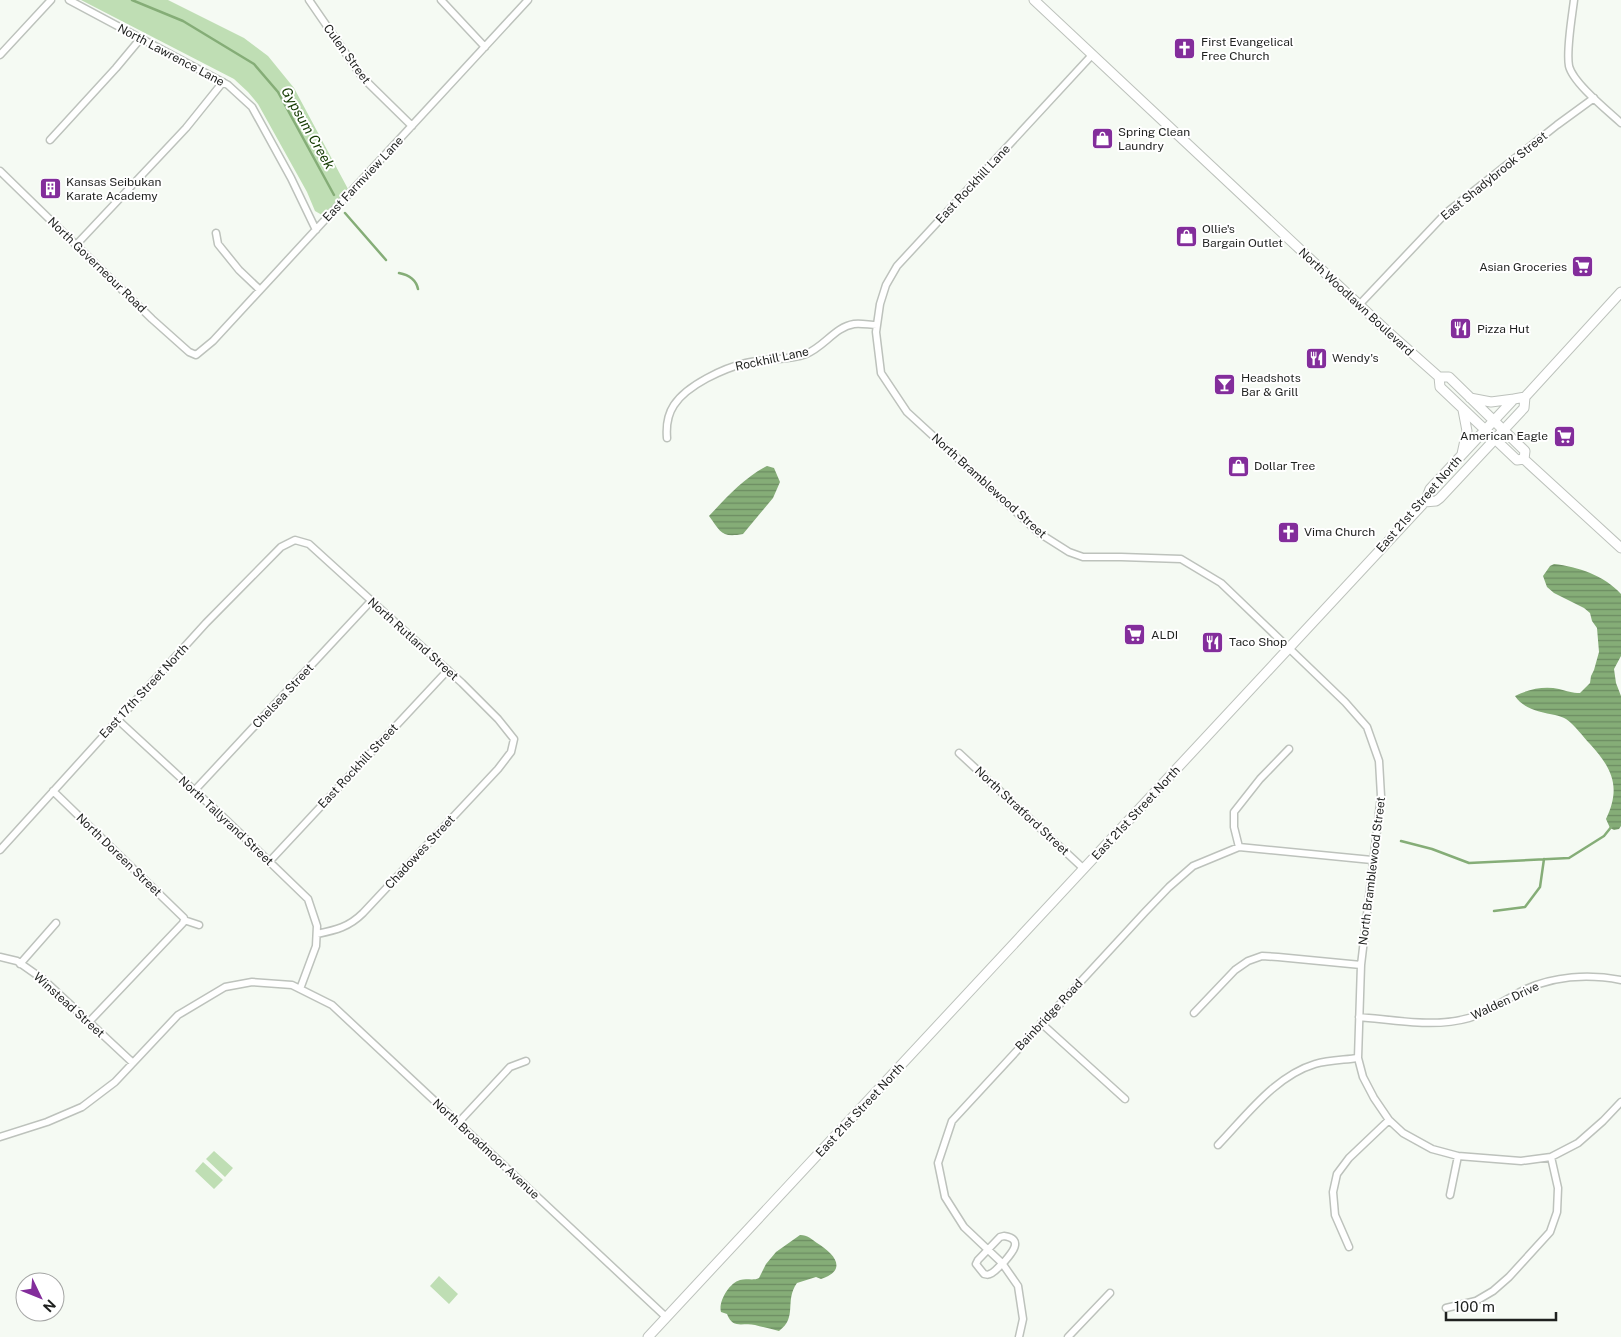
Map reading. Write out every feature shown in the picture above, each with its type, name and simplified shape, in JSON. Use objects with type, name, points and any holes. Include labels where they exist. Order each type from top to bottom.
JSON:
[{"type":"main road","name":"North Woodlawn Boulevard","points":[[1034,0],[1439,377],[1440,387],[1516,460],[1524,459],[1621,548]]},
{"type":"main road","points":[[1470,398],[1494,402],[1525,396],[1621,292]]},
{"type":"main road","name":"North Woodlawn Boulevard","points":[[1439,377],[1449,377],[1504,430],[1525,451],[1524,459]]},
{"type":"main road","points":[[1424,502],[1440,498],[1524,408],[1525,396]]},
{"type":"main road","name":"East 21st Street North","points":[[648,1337],[1424,502],[1430,489],[1514,399]]},
{"type":"main road","points":[[1462,455],[1467,430],[1463,410]]},
{"type":"street","points":[[0,55],[51,0]]},
{"type":"street","name":"North Lawrence Lane","points":[[69,0],[224,82],[252,107],[292,178],[316,230]]},
{"type":"street","name":"Culen Street","points":[[309,0],[362,77],[412,126]]},
{"type":"street","points":[[440,0],[485,47]]},
{"type":"street","name":"East Farmview Lane","points":[[196,355],[213,341],[528,0]]},
{"type":"street","points":[[1574,0],[1570,67],[1574,75],[1594,98],[1621,123]]},
{"type":"street","points":[[50,140],[141,38]]},
{"type":"street","name":"East Rockhill Lane","points":[[877,325],[880,304],[886,285],[897,266],[1092,55]]},
{"type":"street","points":[[76,244],[186,128],[224,82]]},
{"type":"street","name":"East Shadybrook Street","points":[[1359,304],[1446,213],[1594,98]]},
{"type":"street","name":"North Governeour Road","points":[[0,171],[152,319],[189,352],[196,355]]},
{"type":"street","points":[[216,233],[218,244],[239,270],[260,290]]},
{"type":"street","name":"Rockhill Lane","points":[[667,438],[668,418],[674,405],[703,380],[745,363],[804,354],[817,349],[838,330],[847,326],[855,324],[877,325]]},
{"type":"street","name":"North Bramblewood Street","points":[[877,325],[876,332],[882,373],[907,412],[1039,534],[1069,552],[1084,557],[1180,560],[1221,584],[1345,702],[1367,728],[1379,761],[1381,796],[1361,966],[1358,1058],[1363,1077],[1389,1120],[1403,1133],[1432,1149],[1458,1156],[1521,1161],[1550,1158],[1578,1142],[1603,1121],[1621,1102]]},
{"type":"street","name":"North Rutland Street","points":[[295,540],[309,544],[448,670],[498,719],[514,739],[511,752]]},
{"type":"street","name":"East 17th Street North","points":[[0,850],[206,624],[280,547],[295,540]]},
{"type":"street","name":"Chelsea Street","points":[[194,791],[371,601]]},
{"type":"street","name":"East Rockhill Street","points":[[269,862],[448,670]]},
{"type":"street","name":"North Tallyrand Street","points":[[118,720],[308,900],[317,926],[317,934]]},
{"type":"street","points":[[1239,847],[1234,827],[1234,812],[1260,779],[1289,749]]},
{"type":"street","name":"Chadowes Street","points":[[317,934],[336,930],[354,922],[498,769],[511,752]]},
{"type":"street","name":"North Stratford Street","points":[[959,753],[1084,869]]},
{"type":"street","name":"North Doreen Street","points":[[53,791],[184,920]]},
{"type":"street","name":"Bainbridge Road","points":[[1019,1337],[1023,1319],[1018,1286],[1002,1263],[964,1227],[945,1197],[938,1163],[952,1121],[1169,887],[1193,866],[1239,847],[1372,860]]},
{"type":"street","points":[[89,1022],[184,920],[199,925]]},
{"type":"street","points":[[20,964],[56,923]]},
{"type":"street","points":[[0,1137],[47,1122],[82,1107],[115,1082],[178,1014],[224,987],[252,982],[292,985],[300,989],[316,946],[317,934]]},
{"type":"street","points":[[1194,1013],[1235,970],[1248,961],[1262,956],[1361,966]]},
{"type":"street","name":"Winstead Street","points":[[0,958],[17,961],[44,980],[132,1063]]},
{"type":"street","name":"Walden Drive","points":[[1359,1017],[1434,1024],[1469,1018],[1524,990],[1554,979],[1584,976],[1621,980]]},
{"type":"street","name":"North Broadmoor Avenue","points":[[300,989],[332,1005],[666,1317]]},
{"type":"street","points":[[1041,1023],[1125,1099]]},
{"type":"street","points":[[1218,1146],[1264,1097],[1288,1076],[1296,1071],[1317,1064],[1358,1058]]},
{"type":"street","points":[[458,1123],[510,1068],[526,1062]]},
{"type":"street","points":[[1349,1247],[1335,1215],[1333,1192],[1337,1174],[1349,1158],[1389,1120]]},
{"type":"street","points":[[1450,1195],[1458,1156]]},
{"type":"street","points":[[1446,1308],[1476,1301],[1493,1291],[1509,1277],[1550,1232],[1557,1212],[1558,1188],[1550,1158]]},
{"type":"street","points":[[1009,1236],[1013,1240],[1014,1251],[1002,1263],[989,1275],[979,1270],[976,1264],[1000,1237],[1009,1236]]},
{"type":"street","points":[[1068,1337],[1110,1293]]},
{"type":"shaded area","points":[[81,0],[168,0],[244,38],[268,56],[294,88],[348,189],[327,212],[322,215],[315,211],[307,192],[258,104],[234,79]]},
{"type":"shaded area","points":[[767,466],[774,468],[780,482],[773,498],[743,534],[730,535],[722,532],[709,516],[743,482]]},
{"type":"shaded area","points":[[1554,564],[1572,567],[1599,577],[1621,594],[1621,656],[1614,669],[1616,683],[1621,696],[1621,826],[1619,829],[1614,830],[1610,828],[1606,819],[1611,808],[1614,788],[1609,771],[1598,753],[1566,719],[1527,707],[1515,696],[1542,688],[1580,693],[1590,683],[1594,670],[1599,652],[1597,628],[1592,621],[1590,613],[1584,608],[1554,593],[1547,587],[1543,576],[1550,566]]},
{"type":"shaded area","points":[[214,1151],[233,1168],[225,1177],[206,1159]]},
{"type":"shaded area","points":[[203,1162],[223,1180],[214,1189],[195,1171]]},
{"type":"shaded area","points":[[800,1235],[809,1238],[829,1252],[836,1262],[834,1271],[821,1279],[816,1277],[797,1283],[791,1296],[788,1320],[779,1331],[751,1324],[735,1324],[732,1322],[727,1314],[721,1312],[721,1303],[728,1289],[740,1280],[759,1278],[766,1264],[776,1252]]},
{"type":"shaded area","points":[[439,1276],[458,1294],[449,1304],[430,1286]]},
{"type":"waterway","name":"Gypsum Creek","points":[[132,0],[183,21],[254,64],[278,92],[334,195]]},
{"type":"waterway","name":"Gypsum Creek","points":[[345,213],[386,260]]},
{"type":"waterway","name":"Gypsum Creek","points":[[399,273],[412,278],[418,289]]},
{"type":"waterway","points":[[1401,841],[1432,849],[1469,863],[1569,858],[1604,836],[1612,826]]},
{"type":"waterway","points":[[1494,911],[1525,907],[1540,887],[1544,859]]},
{"type":"place","name":"First Evangelical Free Church","points":[[1185,49]]},
{"type":"place","name":"Spring Clean Laundry","points":[[1102,139]]},
{"type":"place","name":"Kansas Seibukan Karate Academy","points":[[50,189]]},
{"type":"place","name":"Ollie's Bargain Outlet","points":[[1186,236]]},
{"type":"place","name":"Asian Groceries","points":[[1583,267]]},
{"type":"place","name":"Pizza Hut","points":[[1461,329]]},
{"type":"place","name":"Wendy's","points":[[1316,358]]},
{"type":"place","name":"Headshots Bar & Grill","points":[[1225,385]]},
{"type":"place","name":"American Eagle","points":[[1564,436]]},
{"type":"place","name":"Dollar Tree","points":[[1238,466]]},
{"type":"place","name":"Vima Church","points":[[1288,532]]},
{"type":"place","name":"ALDI","points":[[1135,635]]},
{"type":"place","name":"Taco Shop","points":[[1213,642]]}]
